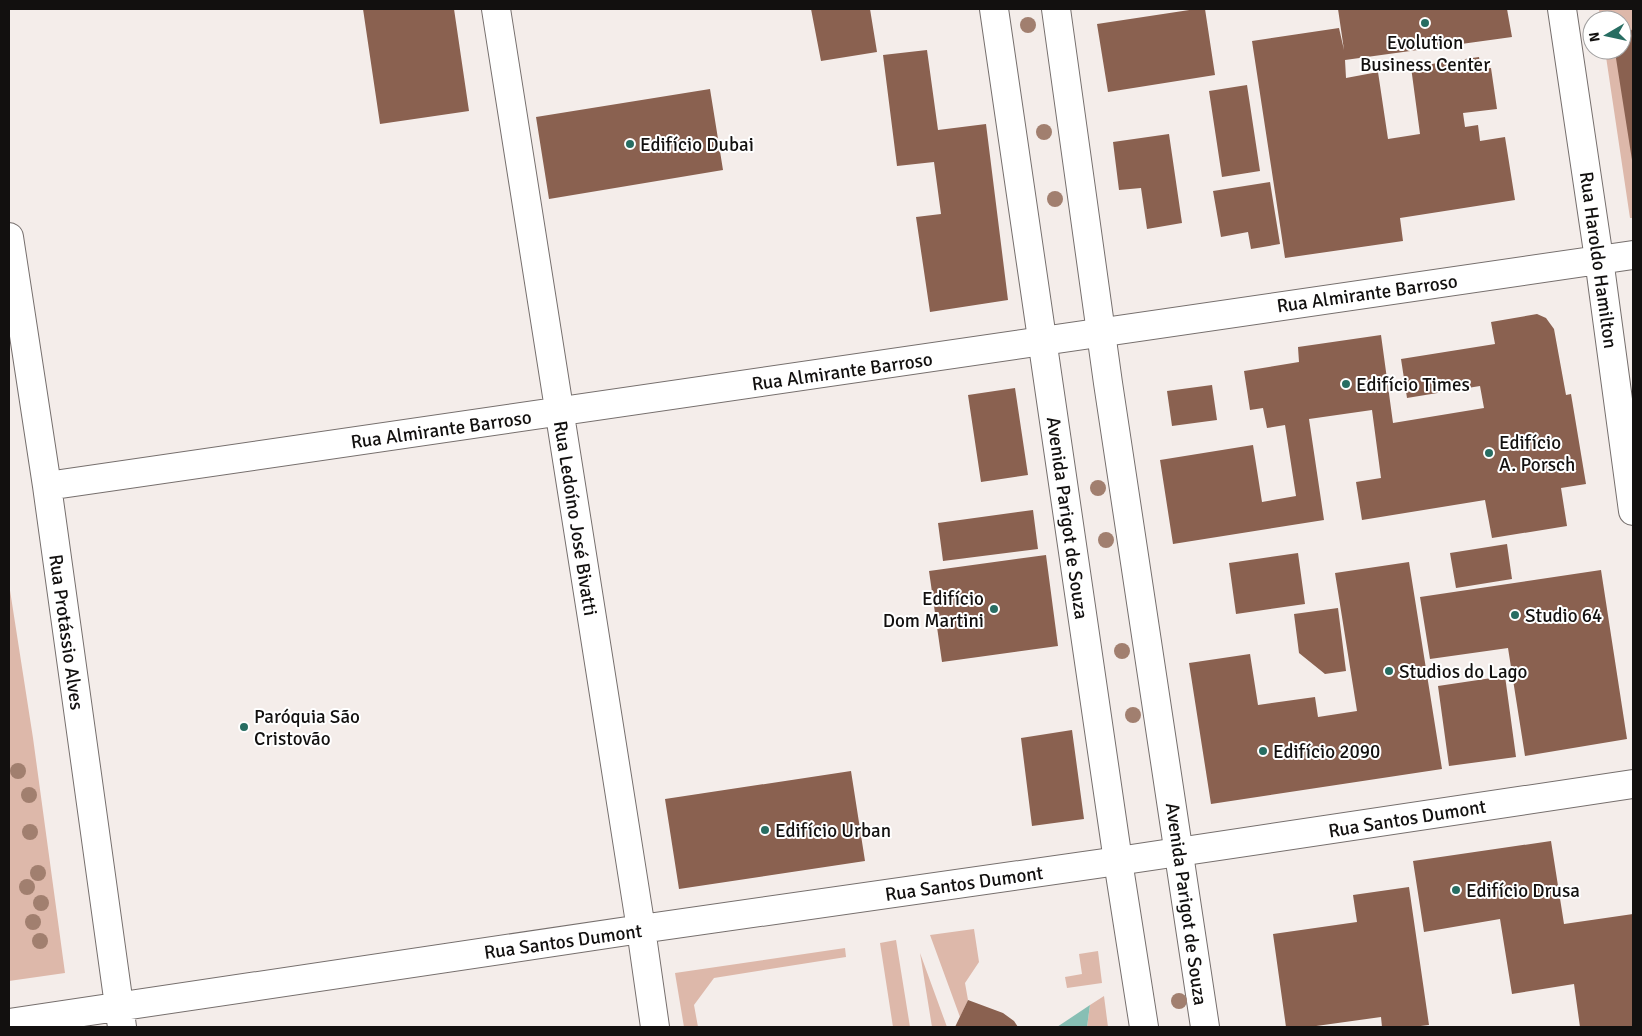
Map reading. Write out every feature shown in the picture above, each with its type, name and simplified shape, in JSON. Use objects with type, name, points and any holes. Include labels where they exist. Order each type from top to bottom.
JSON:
[{"type":"street","name":"Rua Ledoíno José Bivatti","points":[[496,9],[655,1027]]},
{"type":"street","name":"Avenida Parigot de Souza","points":[[994,9],[1118,862],[1144,1027]]},
{"type":"street","name":"Avenida Parigot de Souza","points":[[1056,9],[1205,1027]]},
{"type":"street","name":"Rua Haroldo Hamilton","points":[[1562,9],[1599,259],[1633,511]]},
{"type":"street","name":"Rua Protássio Alves","points":[[9,237],[47,486],[120,1016]]},
{"type":"street","name":"Rua Almirante Barroso","points":[[47,486],[1633,255]]},
{"type":"street","name":"Rua Santos Dumont","points":[[9,1023],[120,1016],[641,929],[1118,862],[1633,784]]},
{"type":"shaded area","points":[[1633,9],[1633,218],[1630,218],[1606,60],[1632,60],[1632,10],[1599,10]]},
{"type":"shaded area","points":[[9,584],[33,738],[65,973],[9,981]]},
{"type":"shaded area","points":[[974,929],[979,962],[965,983],[968,1000],[960,1017],[930,935]]},
{"type":"shaded area","points":[[896,940],[910,1027],[893,1027],[880,943]]},
{"type":"shaded area","points":[[845,948],[846,957],[714,978],[694,1005],[698,1027],[684,1027],[675,973]]},
{"type":"shaded area","points":[[1098,951],[1102,983],[1067,988],[1065,977],[1082,974],[1079,954]]},
{"type":"shaded area","points":[[920,953],[947,1027],[932,1027]]},
{"type":"shaded area","points":[[1104,996],[1108,1027],[1087,1027],[1090,1005]]},
{"type":"water","points":[[1090,1005],[1087,1027],[1057,1027]]},
{"type":"building","points":[[363,9],[454,9],[469,111],[380,124]]},
{"type":"building","points":[[811,9],[870,9],[877,52],[821,61]]},
{"type":"building","points":[[1205,9],[1215,75],[1108,92],[1097,24]]},
{"type":"building","points":[[1338,9],[1507,9],[1512,37],[1345,60],[1346,78],[1378,72],[1388,139],[1420,134],[1411,67],[1479,57],[1481,69],[1491,68],[1497,109],[1463,113],[1465,127],[1478,125],[1480,141],[1505,137],[1515,200],[1400,218],[1403,241],[1285,258],[1252,41],[1339,28],[1344,50]]},
{"type":"building","points":[[1633,28],[1632,160],[1616,60],[1632,60]]},
{"type":"building","points":[[927,50],[938,130],[986,124],[1008,300],[930,312],[916,217],[941,214],[934,162],[897,166],[883,55]]},
{"type":"building","points":[[1247,85],[1260,171],[1222,177],[1209,91]]},
{"type":"building","name":"Edifício Dubai","points":[[710,89],[723,170],[549,199],[536,117]]},
{"type":"building","points":[[1169,134],[1182,223],[1147,229],[1141,188],[1119,190],[1113,142]]},
{"type":"building","points":[[1270,182],[1280,244],[1251,249],[1248,232],[1221,237],[1213,191]]},
{"type":"building","points":[[1537,314],[1546,318],[1554,329],[1566,395],[1571,394],[1586,484],[1561,488],[1567,526],[1492,538],[1485,500],[1362,520],[1356,482],[1381,478],[1372,410],[1309,419],[1324,520],[1173,544],[1160,460],[1253,445],[1262,502],[1296,496],[1285,425],[1267,428],[1263,408],[1250,410],[1244,371],[1299,362],[1298,347],[1381,335],[1393,423],[1484,408],[1480,386],[1407,398],[1401,359],[1495,344],[1491,322]]},
{"type":"building","points":[[1212,385],[1217,420],[1172,426],[1167,391]]},
{"type":"building","points":[[1015,388],[1028,475],[981,482],[968,395]]},
{"type":"building","points":[[1033,510],[1038,549],[943,561],[938,523]]},
{"type":"building","points":[[1507,544],[1512,579],[1456,588],[1450,553]]},
{"type":"building","points":[[1298,553],[1305,604],[1236,614],[1229,563]]},
{"type":"building","name":"Edifício Dom Martini","points":[[1046,555],[1058,646],[942,662],[929,571]]},
{"type":"building","points":[[1409,562],[1442,769],[1211,804],[1189,663],[1250,654],[1258,705],[1315,697],[1318,717],[1357,711],[1335,573]]},
{"type":"building","points":[[1601,570],[1627,739],[1525,756],[1508,648],[1430,659],[1420,597]]},
{"type":"building","points":[[1338,608],[1346,671],[1325,674],[1299,653],[1294,614]]},
{"type":"building","points":[[1505,676],[1516,757],[1449,766],[1438,686]]},
{"type":"building","points":[[1072,730],[1084,819],[1032,826],[1021,738]]},
{"type":"building","name":"Edifício Urban","points":[[851,771],[865,861],[679,889],[665,799]]},
{"type":"building","points":[[1551,841],[1564,924],[1633,914],[1633,1027],[1580,1027],[1574,984],[1512,994],[1500,919],[1424,932],[1413,861]]},
{"type":"building","points":[[1409,887],[1429,1025],[1382,1027],[1381,1017],[1309,1027],[1286,1027],[1273,934],[1357,922],[1353,895]]},
{"type":"building","points":[[968,1000],[1003,1013],[1014,1021],[1018,1027],[955,1027]]},
{"type":"place","name":"Evolution Business Center","points":[[1425,23]]},
{"type":"place","name":"Edifício Dubai","points":[[630,144]]},
{"type":"place","name":"Edifício Times","points":[[1346,384]]},
{"type":"place","name":"Edifício A. Porsch","points":[[1489,453]]},
{"type":"place","name":"Edifício Dom Martini","points":[[994,609]]},
{"type":"place","name":"Studio 64","points":[[1515,615]]},
{"type":"place","name":"Studios do Lago","points":[[1389,671]]},
{"type":"place","name":"Paróquia São Cristovão","points":[[244,727]]},
{"type":"place","name":"Edifício 2090","points":[[1263,751]]},
{"type":"place","name":"Edifício Urban","points":[[765,830]]},
{"type":"place","name":"Edifício Drusa","points":[[1456,890]]}]
